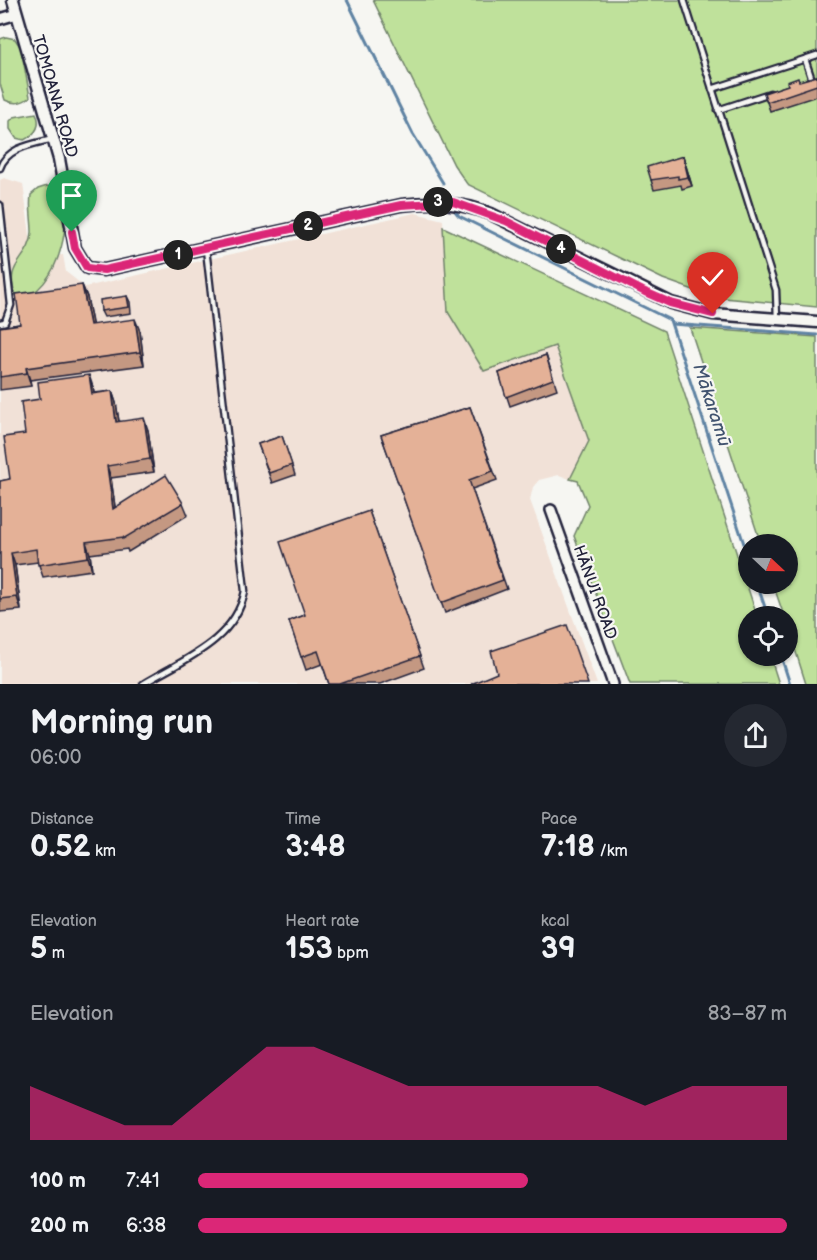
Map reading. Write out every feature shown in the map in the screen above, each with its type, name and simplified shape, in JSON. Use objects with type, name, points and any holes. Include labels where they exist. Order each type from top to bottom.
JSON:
[{"type":"street","name":"TOMOANA ROAD","points":[[13,0],[27,43],[52,139],[60,159],[75,248],[87,268],[104,270],[206,249]]},
{"type":"street","points":[[0,19],[17,14]]},
{"type":"street","points":[[206,249],[401,205],[453,202],[506,221],[670,303],[713,314],[817,322]]},
{"type":"street","name":"HĀNUI ROAD","points":[[551,510],[613,684]]},
{"type":"lane","points":[[684,0],[776,290],[777,320]]},
{"type":"lane","points":[[712,89],[817,55]]},
{"type":"lane","points":[[801,84],[812,80],[805,59]]},
{"type":"lane","points":[[718,110],[780,90]]},
{"type":"lane","points":[[0,168],[2,160],[17,149],[52,139]]},
{"type":"lane","points":[[0,205],[11,305],[5,322],[0,323]]},
{"type":"lane","points":[[143,684],[216,640],[232,623],[242,606],[245,591],[206,249]]},
{"type":"shaded area","points":[[4,178],[23,184],[33,258],[63,255],[66,272],[85,287],[415,213],[443,220],[448,312],[555,346],[589,441],[570,479],[559,475],[539,480],[533,487],[530,500],[597,684],[0,684],[0,180]]},
{"type":"green space","points":[[373,0],[817,0],[817,307],[713,297],[663,279],[467,184],[454,165]]},
{"type":"green space","points":[[6,37],[15,39],[21,48],[30,97],[18,103],[5,100],[0,84],[0,39]]},
{"type":"green space","points":[[36,113],[38,126],[35,132],[24,140],[16,138],[10,129],[10,121],[14,117]]},
{"type":"green space","points":[[47,186],[58,194],[64,209],[65,227],[61,247],[54,267],[44,283],[31,294],[17,297],[12,277],[30,241],[32,232],[31,195]]},
{"type":"green space","points":[[443,227],[664,331],[738,558],[738,594],[750,594],[754,606],[738,606],[738,666],[773,666],[779,684],[630,684],[574,536],[588,505],[578,481],[570,479],[589,441],[555,346],[484,371],[448,312]]},
{"type":"green space","points":[[690,328],[817,337],[817,684],[806,684],[798,659],[798,606],[781,606],[776,594],[798,594],[798,534],[758,534]]},
{"type":"building","points":[[817,76],[817,85],[767,102],[764,93],[788,85],[787,82],[798,78],[799,81]]},
{"type":"building","points":[[683,156],[688,177],[678,179],[678,176],[651,180],[647,167]]},
{"type":"building","points":[[82,285],[90,325],[135,319],[140,352],[26,368],[27,373],[0,377],[0,327],[20,324],[16,294]]},
{"type":"building","points":[[127,296],[129,307],[101,311],[100,300]]},
{"type":"building","points":[[546,355],[553,379],[506,397],[499,373]]},
{"type":"building","points":[[89,375],[92,394],[112,391],[116,422],[144,418],[150,459],[107,466],[113,509],[166,475],[183,503],[123,539],[123,537],[86,542],[88,557],[38,565],[36,549],[11,553],[17,597],[0,599],[0,481],[10,479],[4,437],[25,434],[21,402],[40,399],[38,382]]},
{"type":"building","points":[[470,407],[493,471],[469,480],[503,580],[441,603],[381,435]]},
{"type":"building","points":[[282,436],[292,465],[269,473],[258,444]]},
{"type":"building","points":[[369,511],[420,656],[340,684],[329,684],[318,651],[301,657],[289,621],[305,615],[280,542]]},
{"type":"building","points":[[567,625],[588,684],[471,684],[497,673],[491,651]]},
{"type":"waterway","name":"Mākaramū","points":[[347,0],[413,134],[443,183]]},
{"type":"waterway","name":"Mākaramū","points":[[455,211],[459,216],[670,320],[741,534]]},
{"type":"waterway","points":[[672,324],[817,335]]},
{"type":"waterway","name":"Mākaramū","points":[[760,594],[765,606]]},
{"type":"waterway","name":"Mākaramū","points":[[784,666],[790,684]]},
{"type":"route","points":[[72,232],[75,248],[81,261],[87,268],[104,270],[401,205],[453,202],[491,214],[670,303],[713,314]]}]
